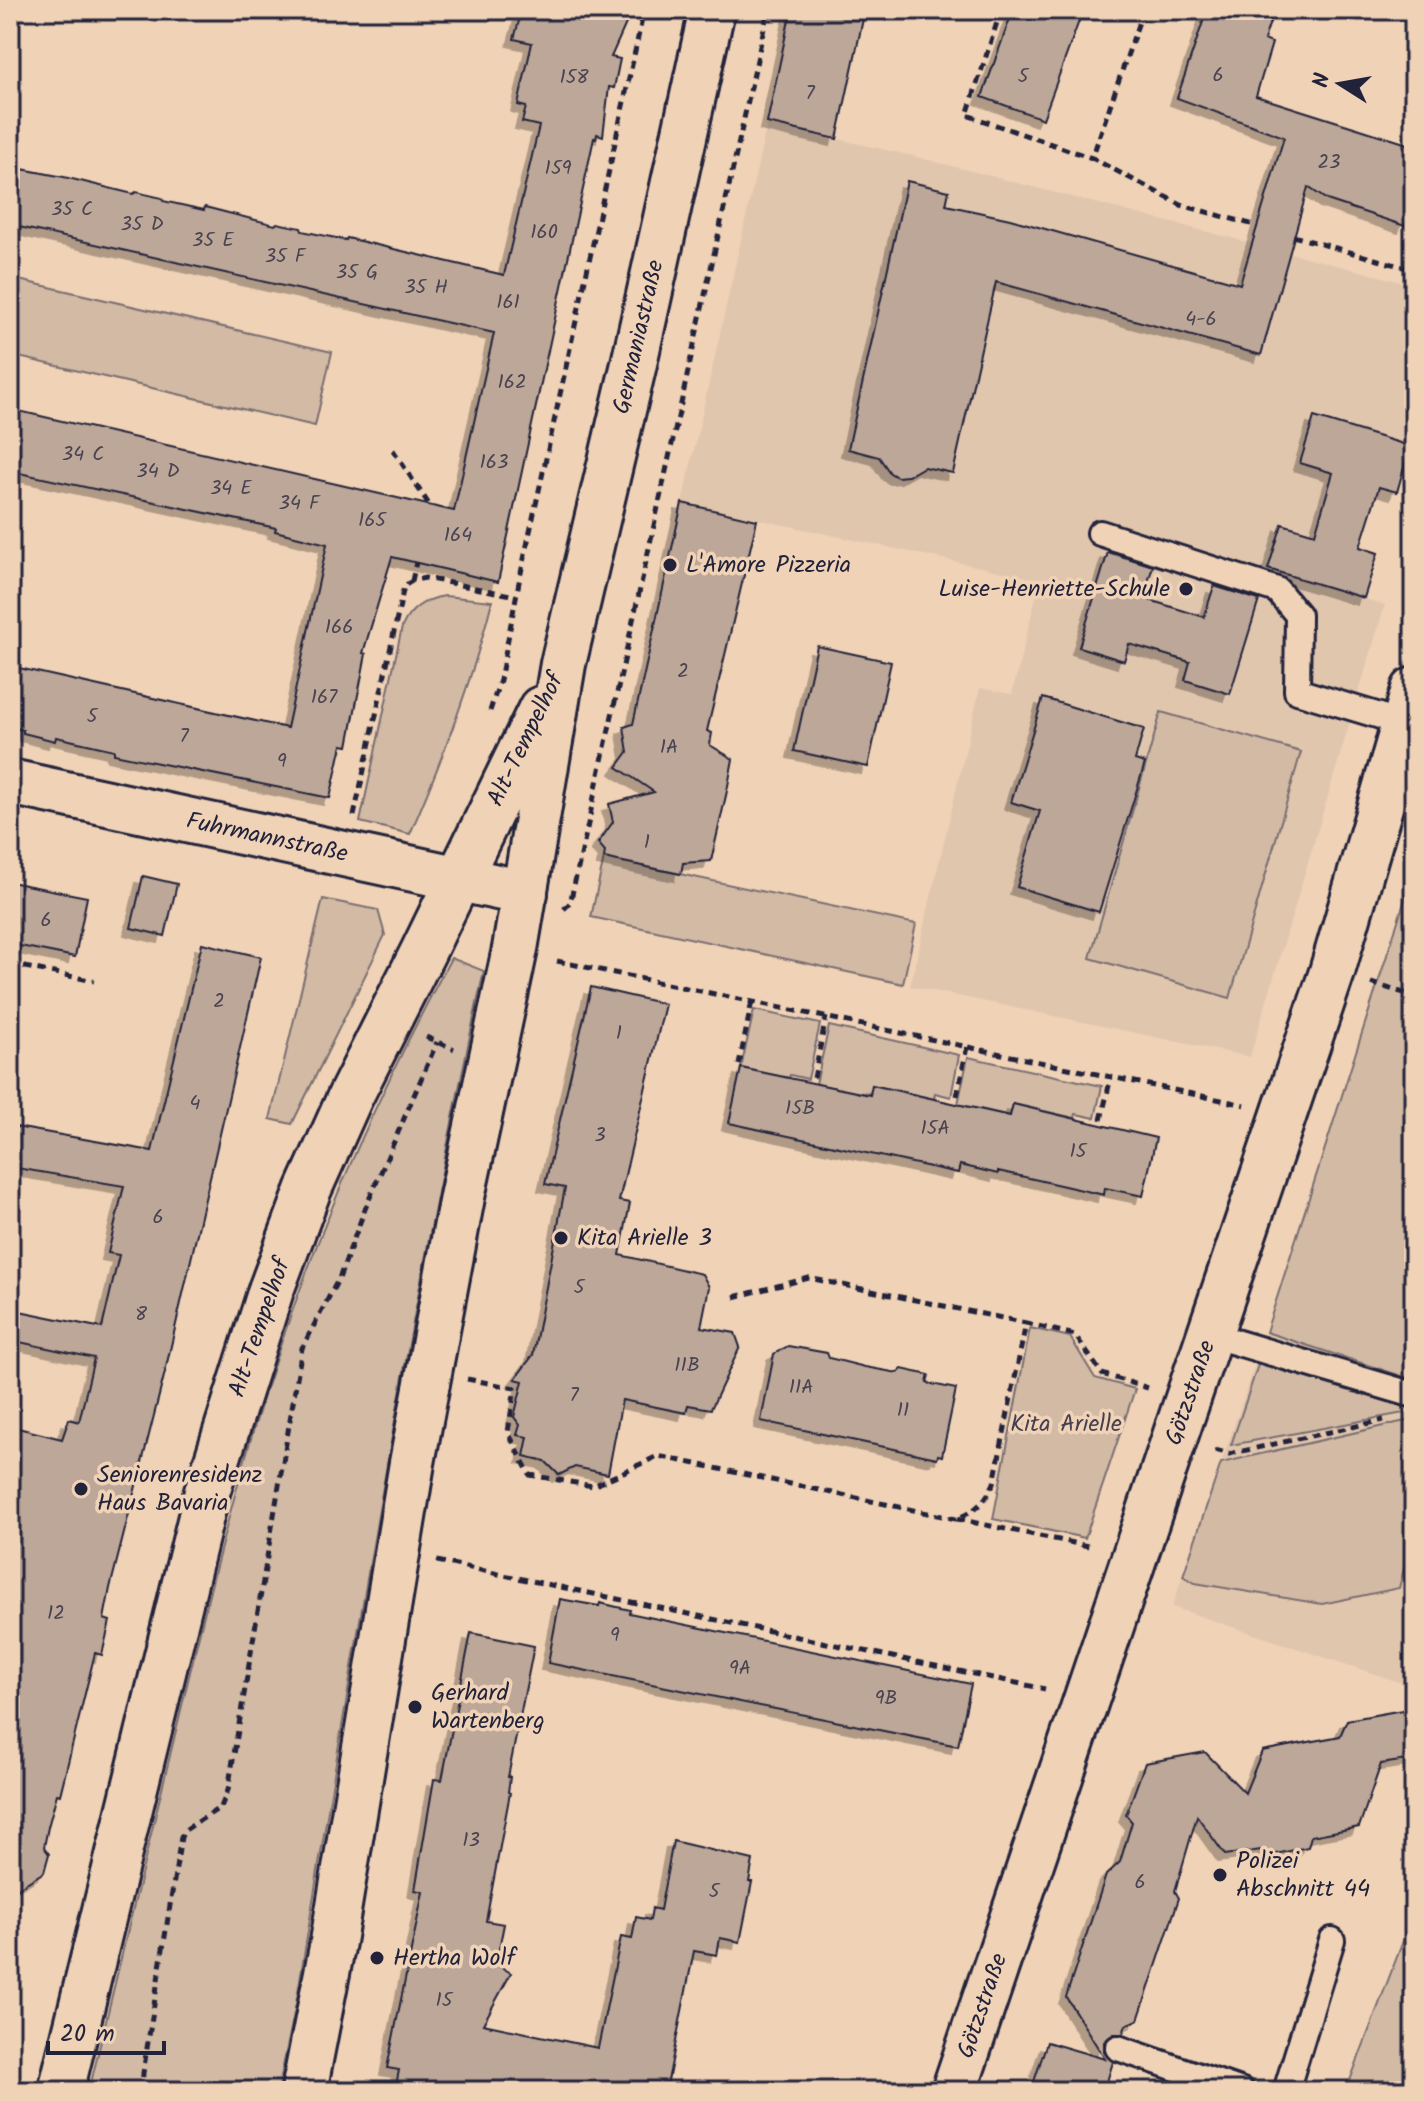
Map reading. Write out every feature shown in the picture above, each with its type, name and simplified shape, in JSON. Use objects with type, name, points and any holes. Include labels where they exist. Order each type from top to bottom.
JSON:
[{"type":"street","name":"Germaniastraße","points":[[563,664],[633,368],[712,10]]},
{"type":"street","name":"Alt-Tempelhof","points":[[61,2091],[207,1492],[271,1290],[314,1178],[350,1097],[563,664]]},
{"type":"street","name":"Alt-Tempelhof","points":[[304,2091],[333,1942],[428,1376],[543,902],[563,664]]},
{"type":"street","name":"Götzstraße","points":[[954,2091],[1332,972],[1410,715]]},
{"type":"street","name":"Fuhrmannstraße","points":[[10,782],[458,878],[543,902]]},
{"type":"lane","points":[[1100,533],[1277,590],[1298,615],[1297,691],[1380,716],[1410,715]]},
{"type":"lane","points":[[1211,1335],[1414,1395]]},
{"type":"lane","points":[[1286,2091],[1332,1940]]},
{"type":"lane","points":[[1118,2048],[1242,2091]]},
{"type":"path","points":[[486,724],[500,680],[644,10]]},
{"type":"path","points":[[543,902],[570,903],[768,10]]},
{"type":"path","points":[[1001,10],[967,115],[1092,158],[1181,205],[1258,226]]},
{"type":"path","points":[[1092,158],[1143,10]]},
{"type":"path","points":[[1293,236],[1414,270]]},
{"type":"path","points":[[393,450],[430,506]]},
{"type":"path","points":[[412,581],[416,562]]},
{"type":"path","points":[[353,821],[404,586],[425,578],[516,596]]},
{"type":"path","points":[[557,961],[1245,1105]]},
{"type":"path","points":[[10,964],[94,981]]},
{"type":"path","points":[[739,1065],[752,1001]]},
{"type":"path","points":[[814,1078],[826,1017]]},
{"type":"path","points":[[413,1031],[466,1054]]},
{"type":"path","points":[[142,2091],[181,1837],[185,1830],[221,1807],[228,1790],[302,1348],[340,1276],[365,1209],[437,1042]]},
{"type":"path","points":[[957,1096],[967,1047]]},
{"type":"path","points":[[1101,1120],[1111,1077]]},
{"type":"path","points":[[734,1297],[809,1278],[1026,1323],[1075,1335],[1102,1374],[1148,1388]]},
{"type":"path","points":[[956,1519],[973,1512],[986,1500],[994,1483],[1026,1323]]},
{"type":"path","points":[[466,1379],[515,1388],[508,1432],[530,1475],[593,1486],[658,1456],[1093,1547]]},
{"type":"path","points":[[1175,1438],[1229,1454],[1398,1417]]},
{"type":"path","points":[[436,1561],[1045,1689]]},
{"type":"shaded area","name":"Luise-Henriette-Schule","points":[[767,123],[913,156],[1414,285],[1414,448],[1314,418],[1300,463],[1333,473],[1315,534],[1282,524],[1268,569],[1385,605],[1250,1057],[910,986],[980,688],[1012,694],[1040,580],[682,503]]},
{"type":"shaded area","points":[[1266,1332],[1414,1380],[1414,1687],[1172,1607]]},
{"type":"green space","points":[[10,278],[332,352],[315,426],[10,355]]},
{"type":"green space","points":[[445,596],[492,601],[445,748],[410,834],[360,822],[402,627],[419,606]]},
{"type":"green space","points":[[1161,712],[1301,752],[1230,998],[1090,958]]},
{"type":"green space","points":[[604,858],[916,924],[903,984],[591,917]]},
{"type":"green space","points":[[1414,871],[1414,1380],[1266,1332]]},
{"type":"green space","points":[[323,899],[378,910],[385,935],[292,1124],[270,1119]]},
{"type":"green space","points":[[451,958],[484,971],[407,1357],[296,2004],[278,2091],[89,2091],[216,1568],[270,1376],[303,1281],[341,1187],[404,1048]]},
{"type":"green space","points":[[754,1010],[820,1024],[808,1079],[741,1068]]},
{"type":"green space","points":[[829,1026],[959,1055],[951,1097],[935,1093],[934,1099],[872,1085],[870,1095],[816,1084]]},
{"type":"green space","points":[[968,1057],[1102,1086],[1095,1118],[1076,1114],[1075,1118],[1013,1104],[1010,1116],[958,1104]]},
{"type":"green space","name":"Kita Arielle","points":[[1030,1328],[1070,1337],[1095,1378],[1135,1389],[1085,1538],[993,1519]]},
{"type":"green space","points":[[1259,1362],[1403,1403],[1404,1413],[1231,1445]]},
{"type":"green space","points":[[1414,1419],[1414,1540],[1411,1541],[1399,1588],[1322,1604],[1195,1583],[1183,1576],[1221,1463]]},
{"type":"green space","points":[[1414,1912],[1414,2091],[1346,2091]]},
{"type":"building","points":[[522,10],[632,10],[611,57],[620,59],[614,88],[609,87],[603,136],[597,134],[594,138],[498,582],[392,557],[363,653],[366,654],[348,746],[342,745],[330,798],[114,754],[114,750],[56,737],[55,741],[10,727],[10,666],[287,728],[327,544],[275,531],[276,528],[10,471],[10,409],[454,511],[494,333],[10,225],[10,182],[16,168],[133,194],[136,192],[204,210],[205,207],[275,225],[301,228],[302,231],[347,238],[504,275],[539,126],[522,122],[526,107],[518,105],[532,43],[514,39]]},
{"type":"building","points":[[791,10],[865,10],[837,139],[767,123]]},
{"type":"building","points":[[1013,10],[1083,10],[1043,119],[982,97]]},
{"type":"building","points":[[1207,10],[1274,10],[1264,40],[1272,43],[1256,96],[1414,146],[1414,219],[1408,217],[1405,226],[1327,200],[1308,187],[1261,355],[996,282],[953,473],[924,467],[908,476],[897,477],[890,473],[879,457],[848,449],[907,181],[949,191],[946,205],[1010,219],[1240,284],[1284,137],[1177,98]]},
{"type":"building","points":[[1314,417],[1410,446],[1397,492],[1379,487],[1360,547],[1378,553],[1364,598],[1268,569],[1282,524],[1315,534],[1333,473],[1300,463]]},
{"type":"building","points":[[682,503],[757,520],[707,731],[712,733],[710,745],[733,759],[727,791],[711,861],[683,863],[681,874],[604,858],[605,851],[598,843],[613,822],[609,804],[654,792],[617,767],[628,752],[624,727],[633,724]]},
{"type":"building","points":[[1108,552],[1153,566],[1143,598],[1204,617],[1214,586],[1259,600],[1230,694],[1185,680],[1190,662],[1129,644],[1124,661],[1079,647]]},
{"type":"building","points":[[817,646],[891,662],[868,767],[794,751]]},
{"type":"building","points":[[1043,698],[1144,729],[1135,760],[1145,763],[1099,912],[1017,887],[1040,811],[1011,802]]},
{"type":"building","points":[[143,876],[177,884],[165,936],[131,928]]},
{"type":"building","points":[[10,882],[87,897],[75,957],[10,944]]},
{"type":"building","points":[[202,943],[261,957],[164,1376],[110,1588],[104,1619],[110,1621],[102,1655],[95,1653],[60,1795],[57,1794],[48,1827],[44,1847],[49,1854],[44,1872],[10,1893],[10,1426],[62,1439],[69,1419],[79,1422],[94,1358],[10,1340],[10,1309],[102,1328],[119,1255],[108,1253],[124,1186],[10,1167],[10,1126],[152,1151]]},
{"type":"building","points":[[591,987],[665,1004],[619,1201],[630,1203],[620,1255],[702,1274],[709,1287],[701,1327],[735,1333],[740,1347],[711,1409],[688,1405],[686,1413],[622,1400],[608,1474],[575,1467],[559,1475],[545,1461],[524,1456],[528,1437],[517,1435],[520,1425],[514,1417],[523,1381],[515,1379],[533,1355],[565,1188],[545,1184]]},
{"type":"building","points":[[741,1068],[870,1095],[872,1085],[1010,1116],[1013,1104],[1156,1138],[1143,1196],[1105,1188],[1104,1195],[960,1165],[958,1173],[729,1123]]},
{"type":"building","points":[[788,1346],[827,1353],[829,1358],[865,1367],[898,1373],[902,1369],[929,1375],[927,1383],[956,1389],[942,1456],[938,1455],[937,1458],[761,1421],[774,1354]]},
{"type":"building","points":[[560,1599],[599,1606],[600,1603],[630,1610],[629,1613],[971,1684],[958,1746],[548,1663]]},
{"type":"building","points":[[471,1633],[534,1646],[508,1777],[510,1793],[486,1921],[504,1924],[496,1964],[511,1973],[483,2024],[598,2048],[621,1937],[632,1939],[636,1917],[650,1920],[652,1908],[660,1910],[673,1841],[753,1860],[749,1882],[752,1882],[740,1942],[720,1938],[717,1955],[694,1951],[666,2091],[395,2091],[399,2070],[387,2068],[423,1892],[415,1890],[434,1779],[442,1780]]},
{"type":"building","points":[[1414,1708],[1414,1759],[1381,1764],[1359,1827],[1311,1836],[1308,1847],[1267,1856],[1261,1850],[1225,1855],[1197,1816],[1175,1891],[1179,1898],[1138,2020],[1126,2025],[1123,2034],[1114,2034],[1104,2042],[1104,2052],[1113,2062],[1104,2091],[1031,2091],[1047,2042],[1105,2059],[1066,1997],[1106,1875],[1120,1862],[1132,1822],[1126,1815],[1145,1763],[1205,1752],[1245,1793],[1262,1751],[1340,1736],[1347,1720]]},
{"type":"place","name":"L'Amore Pizzeria","points":[[670,565]]},
{"type":"place","name":"Luise-Henriette-Schule","points":[[1186,589]]},
{"type":"place","name":"Kita Arielle 3","points":[[561,1238]]},
{"type":"place","name":"Seniorenresidenz Haus Bavaria","points":[[81,1489]]},
{"type":"place","name":"Gerhard Wartenberg","points":[[415,1707]]},
{"type":"place","name":"Polizei Abschnitt 44","points":[[1220,1875]]},
{"type":"place","name":"Hertha Wolf","points":[[377,1958]]}]
